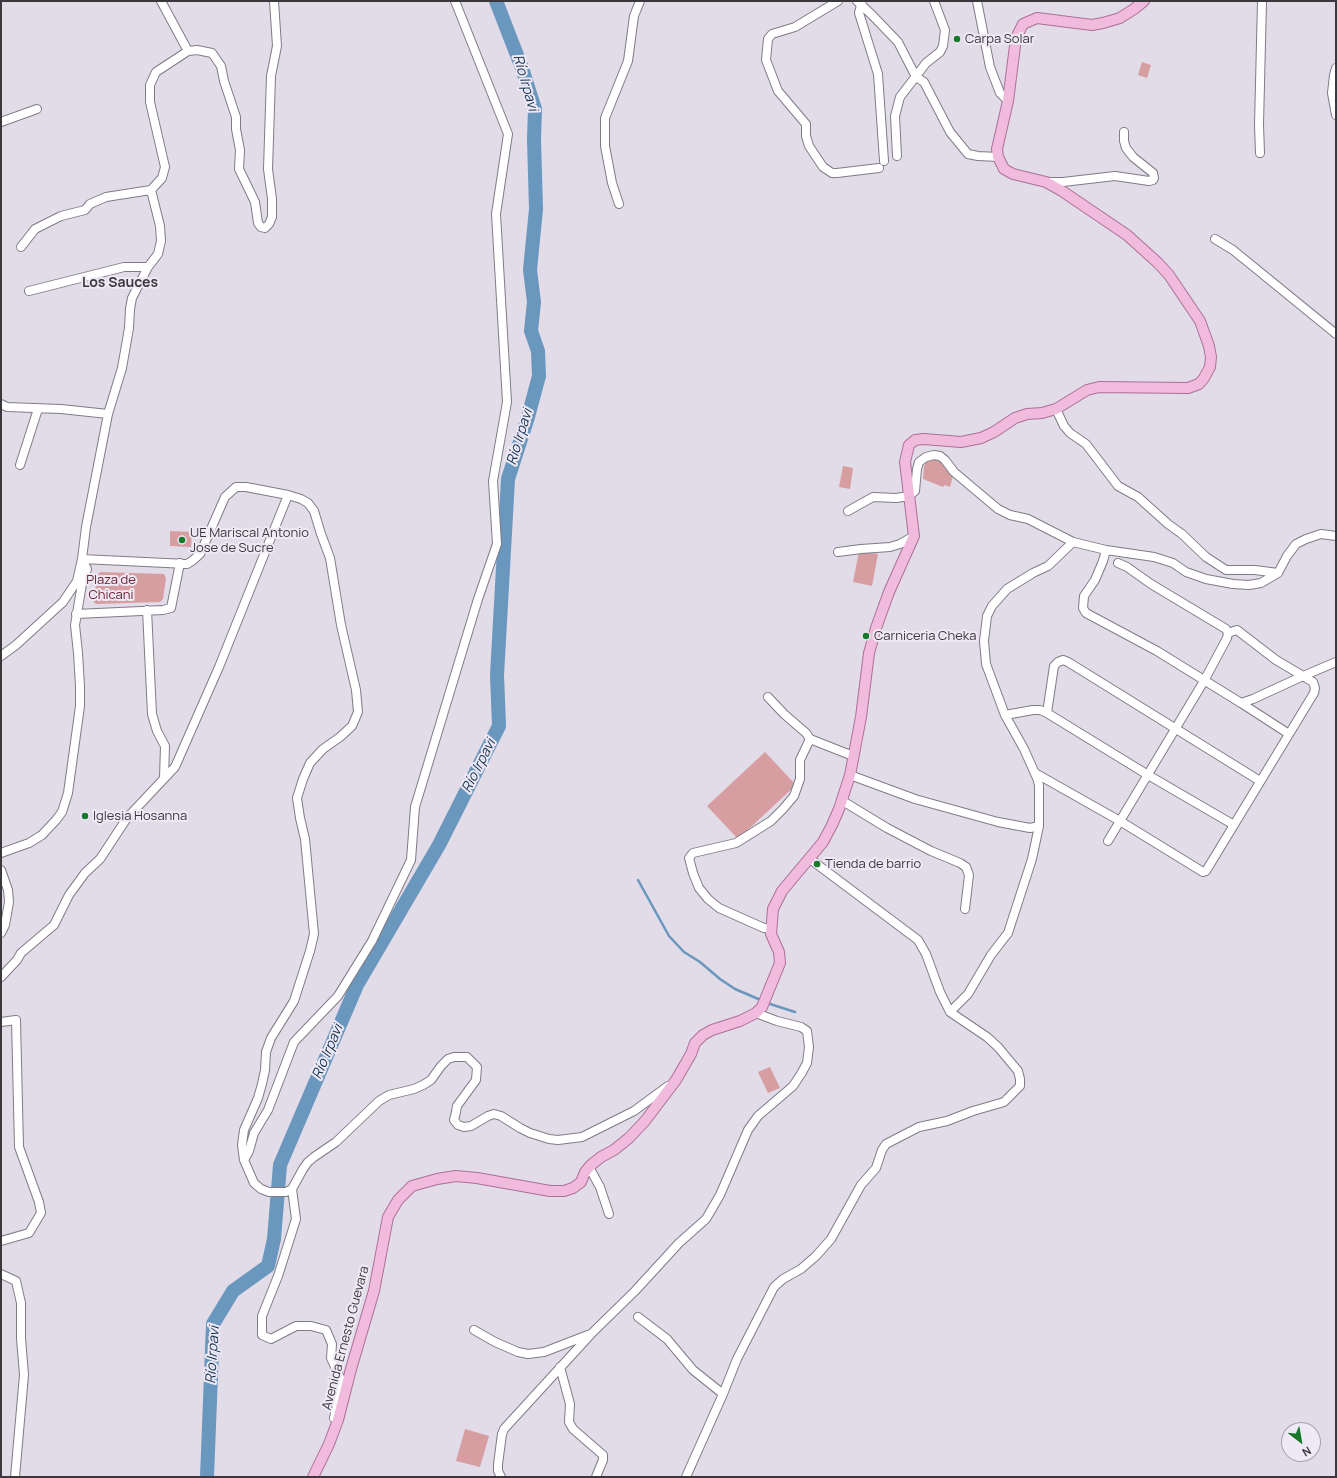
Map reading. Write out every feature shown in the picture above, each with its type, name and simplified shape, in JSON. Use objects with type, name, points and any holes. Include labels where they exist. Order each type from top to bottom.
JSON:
[{"type":"main road","points":[[759,1010],[767,996],[780,963],[779,952],[771,934],[773,909],[782,891],[823,842],[832,825],[850,775],[861,717],[869,653],[876,628],[892,586],[914,536],[905,462],[909,445],[914,440],[924,439],[961,442],[980,438],[994,432],[1015,418],[1027,414],[1042,413],[1056,409],[1087,390],[1099,387],[1193,387],[1199,384],[1210,367],[1211,357],[1209,346],[1200,321],[1169,275],[1158,263],[1127,235],[1062,191],[1046,182],[1012,174],[1004,168],[998,157],[997,149],[1008,101],[1016,38],[1023,24],[1037,18],[1092,25],[1103,24],[1120,18],[1144,1]]},
{"type":"main road","name":"Avenida Ernesto Guevara","points":[[313,1477],[338,1420],[351,1369],[374,1292],[388,1217],[398,1200],[412,1186],[456,1176],[477,1178],[550,1191],[564,1191],[573,1188],[581,1182],[584,1172],[601,1157],[614,1150],[645,1121],[676,1080],[691,1054],[695,1043],[703,1035],[712,1030],[740,1021],[759,1010]]},
{"type":"street","points":[[161,1],[188,51]]},
{"type":"street","points":[[20,247],[35,229],[61,216],[86,210],[90,204],[106,197],[151,190],[162,178],[165,167],[150,102],[150,85],[156,72],[188,51],[198,50],[212,53],[221,66],[224,81],[236,117],[236,130],[240,150],[240,169],[255,202],[258,223],[261,227],[265,228],[269,224],[272,217],[272,199],[268,169],[271,76],[276,46],[274,1]]},
{"type":"street","points":[[244,1160],[249,1151],[254,1133],[268,1110],[294,1042],[338,996],[372,941],[411,860],[415,807],[478,599],[497,544],[493,481],[507,402],[496,214],[508,134],[455,1]]},
{"type":"street","points":[[618,204],[612,183],[605,146],[605,118],[628,61],[634,16],[640,1]]},
{"type":"street","points":[[838,1],[795,27],[772,34],[768,39],[766,60],[778,91],[806,124],[806,136],[809,146],[823,167],[832,173],[881,164],[878,74],[859,13],[860,2]]},
{"type":"street","points":[[897,156],[895,116],[900,97],[926,63],[940,52],[943,46],[945,30],[934,1]]},
{"type":"street","points":[[977,1],[990,67],[1000,93],[1008,101]]},
{"type":"street","points":[[1260,153],[1259,125],[1262,1]]},
{"type":"street","points":[[860,2],[898,42],[916,77],[924,82],[950,132],[968,154],[998,157]]},
{"type":"street","points":[[1336,68],[1332,92],[1336,115]]},
{"type":"street","points":[[1,122],[37,109]]},
{"type":"street","points":[[1046,182],[1064,182],[1115,176],[1149,181],[1153,180],[1153,173],[1133,157],[1126,148],[1124,132]]},
{"type":"street","points":[[1,656],[16,645],[63,602],[77,581],[108,414],[122,368],[129,328],[132,298],[148,267],[158,254],[161,241],[160,226],[151,190]]},
{"type":"street","points":[[1215,239],[1244,259],[1336,334]]},
{"type":"street","points":[[29,291],[124,267],[148,267]]},
{"type":"street","points":[[1,404],[7,407],[69,410],[108,414]]},
{"type":"street","points":[[20,465],[38,409]]},
{"type":"street","points":[[1056,409],[1064,426],[1070,433],[1086,444],[1118,486],[1138,497],[1168,524],[1182,534],[1206,557],[1226,570],[1255,570],[1278,573]]},
{"type":"street","points":[[848,511],[873,498],[896,498],[909,496],[915,491],[917,469],[920,462],[922,459],[931,455],[940,456],[960,478],[998,509],[1010,515],[1028,520],[1073,542],[1106,550],[1154,557],[1173,563],[1186,572],[1206,579],[1233,584],[1249,585],[1261,583],[1278,573],[1287,556],[1296,544],[1321,534],[1336,536]]},
{"type":"street","points":[[82,558],[187,564],[192,562],[200,554],[225,497],[236,487],[246,487],[288,495],[308,503],[314,511],[320,534],[330,558],[341,625],[356,690],[358,712],[352,726],[323,749],[310,763],[297,798],[305,839],[314,934],[294,1001],[271,1038],[266,1052],[265,1070],[262,1084],[258,1098],[244,1130],[242,1145],[244,1160],[254,1183],[260,1189],[269,1192],[289,1190]]},
{"type":"street","points":[[1,977],[17,960],[21,953],[54,924],[69,895],[85,873],[100,859],[127,818],[175,767],[219,667],[288,495]]},
{"type":"street","points":[[838,552],[895,546],[914,536]]},
{"type":"street","points":[[950,1012],[968,994],[991,955],[1008,933],[1032,859],[1039,826],[1039,785],[1024,750],[1005,715],[986,664],[984,641],[987,616],[992,606],[1006,589],[1048,566],[1073,542]]},
{"type":"street","points":[[1106,550],[1104,561],[1098,574],[1084,596],[1083,608],[1086,613],[1157,651],[1290,734]]},
{"type":"street","points":[[1,853],[42,835],[62,812],[68,793],[80,706],[80,673],[75,625],[82,584],[87,570],[82,558]]},
{"type":"street","points":[[76,614],[163,610],[171,608],[180,563]]},
{"type":"street","points":[[1108,841],[1204,681],[1227,638],[1228,633],[1226,629],[1151,584],[1127,567],[1118,563]]},
{"type":"street","points":[[147,610],[152,714],[157,731],[165,746],[164,778]]},
{"type":"street","points":[[1035,773],[1120,821],[1203,872],[1206,871],[1290,734],[1315,688],[1313,682],[1276,660],[1237,630],[1228,633]]},
{"type":"street","points":[[1048,713],[1054,666],[1063,660],[1260,781]]},
{"type":"street","points":[[1241,703],[1336,662]]},
{"type":"street","points":[[768,697],[810,739],[853,756]]},
{"type":"street","points":[[1005,715],[1033,710],[1040,710],[1048,713],[1148,775],[1234,825]]},
{"type":"street","points":[[771,929],[764,928],[720,908],[708,899],[699,888],[689,858],[693,853],[736,843],[771,821],[794,796],[800,780],[800,760],[810,739]]},
{"type":"street","points":[[850,775],[915,799],[998,822],[1030,828],[1039,826]]},
{"type":"street","points":[[841,800],[887,828],[966,867],[969,875],[965,909]]},
{"type":"street","points":[[686,1477],[737,1359],[774,1287],[816,1256],[831,1239],[861,1185],[876,1168],[882,1150],[886,1144],[919,1127],[947,1121],[973,1111],[1004,1102],[1020,1086],[1018,1072],[998,1047],[987,1037],[950,1012],[940,992],[926,954],[918,940],[810,859]]},
{"type":"street","points":[[1,870],[8,890],[9,902],[5,925],[1,933]]},
{"type":"street","points":[[502,1477],[498,1471],[498,1464],[504,1429],[591,1334],[635,1291],[679,1243],[706,1219],[720,1196],[748,1130],[758,1116],[793,1086],[801,1074],[807,1063],[809,1046],[807,1031],[801,1027],[777,1021],[759,1010]]},
{"type":"street","points":[[1,1022],[16,1020],[19,1146],[39,1202],[41,1213],[29,1233],[1,1241]]},
{"type":"street","points":[[332,1436],[334,1418],[342,1382],[331,1358],[332,1344],[326,1330],[311,1326],[296,1326],[271,1339],[262,1335],[262,1316],[278,1276],[296,1219],[289,1190],[308,1162],[314,1156],[336,1142],[380,1101],[389,1095],[414,1090],[423,1085],[431,1080],[445,1062],[454,1057],[468,1057],[477,1067],[476,1080],[457,1106],[454,1120],[458,1126],[471,1126],[494,1114],[502,1116],[530,1134],[558,1140],[582,1137],[605,1127],[657,1096],[676,1080]]},
{"type":"street","points":[[589,1168],[600,1187],[609,1214]]},
{"type":"street","points":[[1,1274],[16,1281],[21,1303],[21,1338],[24,1375],[15,1477]]},
{"type":"street","points":[[638,1317],[667,1339],[693,1370],[723,1394]]},
{"type":"street","points":[[474,1330],[495,1342],[518,1352],[528,1354],[544,1352],[591,1334]]},
{"type":"street","points":[[560,1367],[570,1404],[569,1422],[573,1429],[603,1455],[603,1460],[596,1477]]},
{"type":"green space","points":[[1142,62],[1151,65],[1147,78],[1138,75]]},
{"type":"green space","points":[[932,460],[940,462],[953,476],[950,487],[945,485],[943,487],[923,479],[924,466],[926,462]]},
{"type":"green space","points":[[843,466],[853,468],[850,489],[839,487]]},
{"type":"green space","points":[[170,531],[192,532],[191,547],[170,546]]},
{"type":"green space","points":[[859,551],[878,554],[872,586],[853,582]]},
{"type":"green space","name":"Plaza de Chicani","points":[[100,572],[164,574],[166,578],[163,599],[160,602],[96,604],[93,601],[98,575]]},
{"type":"green space","points":[[765,752],[796,785],[738,839],[707,806]]},
{"type":"green space","points":[[770,1067],[780,1088],[768,1093],[758,1072]]},
{"type":"green space","points":[[465,1429],[489,1436],[480,1467],[456,1461]]},
{"type":"waterway","name":"Río Irpavi","points":[[207,1477],[213,1324],[233,1291],[268,1266],[274,1239],[280,1165],[357,985],[439,845],[499,726],[497,675],[508,479],[528,417],[539,376],[538,351],[531,331],[534,302],[530,270],[536,209],[534,139],[535,109],[522,68],[496,1]]},
{"type":"waterway","points":[[638,880],[669,936],[684,952],[700,962],[720,979],[735,989],[763,1001]]},
{"type":"waterway","points":[[767,1003],[795,1012]]},
{"type":"place","name":"Carpa Solar","points":[[957,39]]},
{"type":"place","name":"UE Mariscal Antonio Jose de Sucre","points":[[182,540]]},
{"type":"place","name":"Carniceria Cheka","points":[[866,636]]},
{"type":"place","name":"Iglesia Hosanna","points":[[85,816]]},
{"type":"place","name":"Tienda de barrio","points":[[817,864]]},
{"type":"district","name":"Los Sauces","points":[[120,283]]}]
